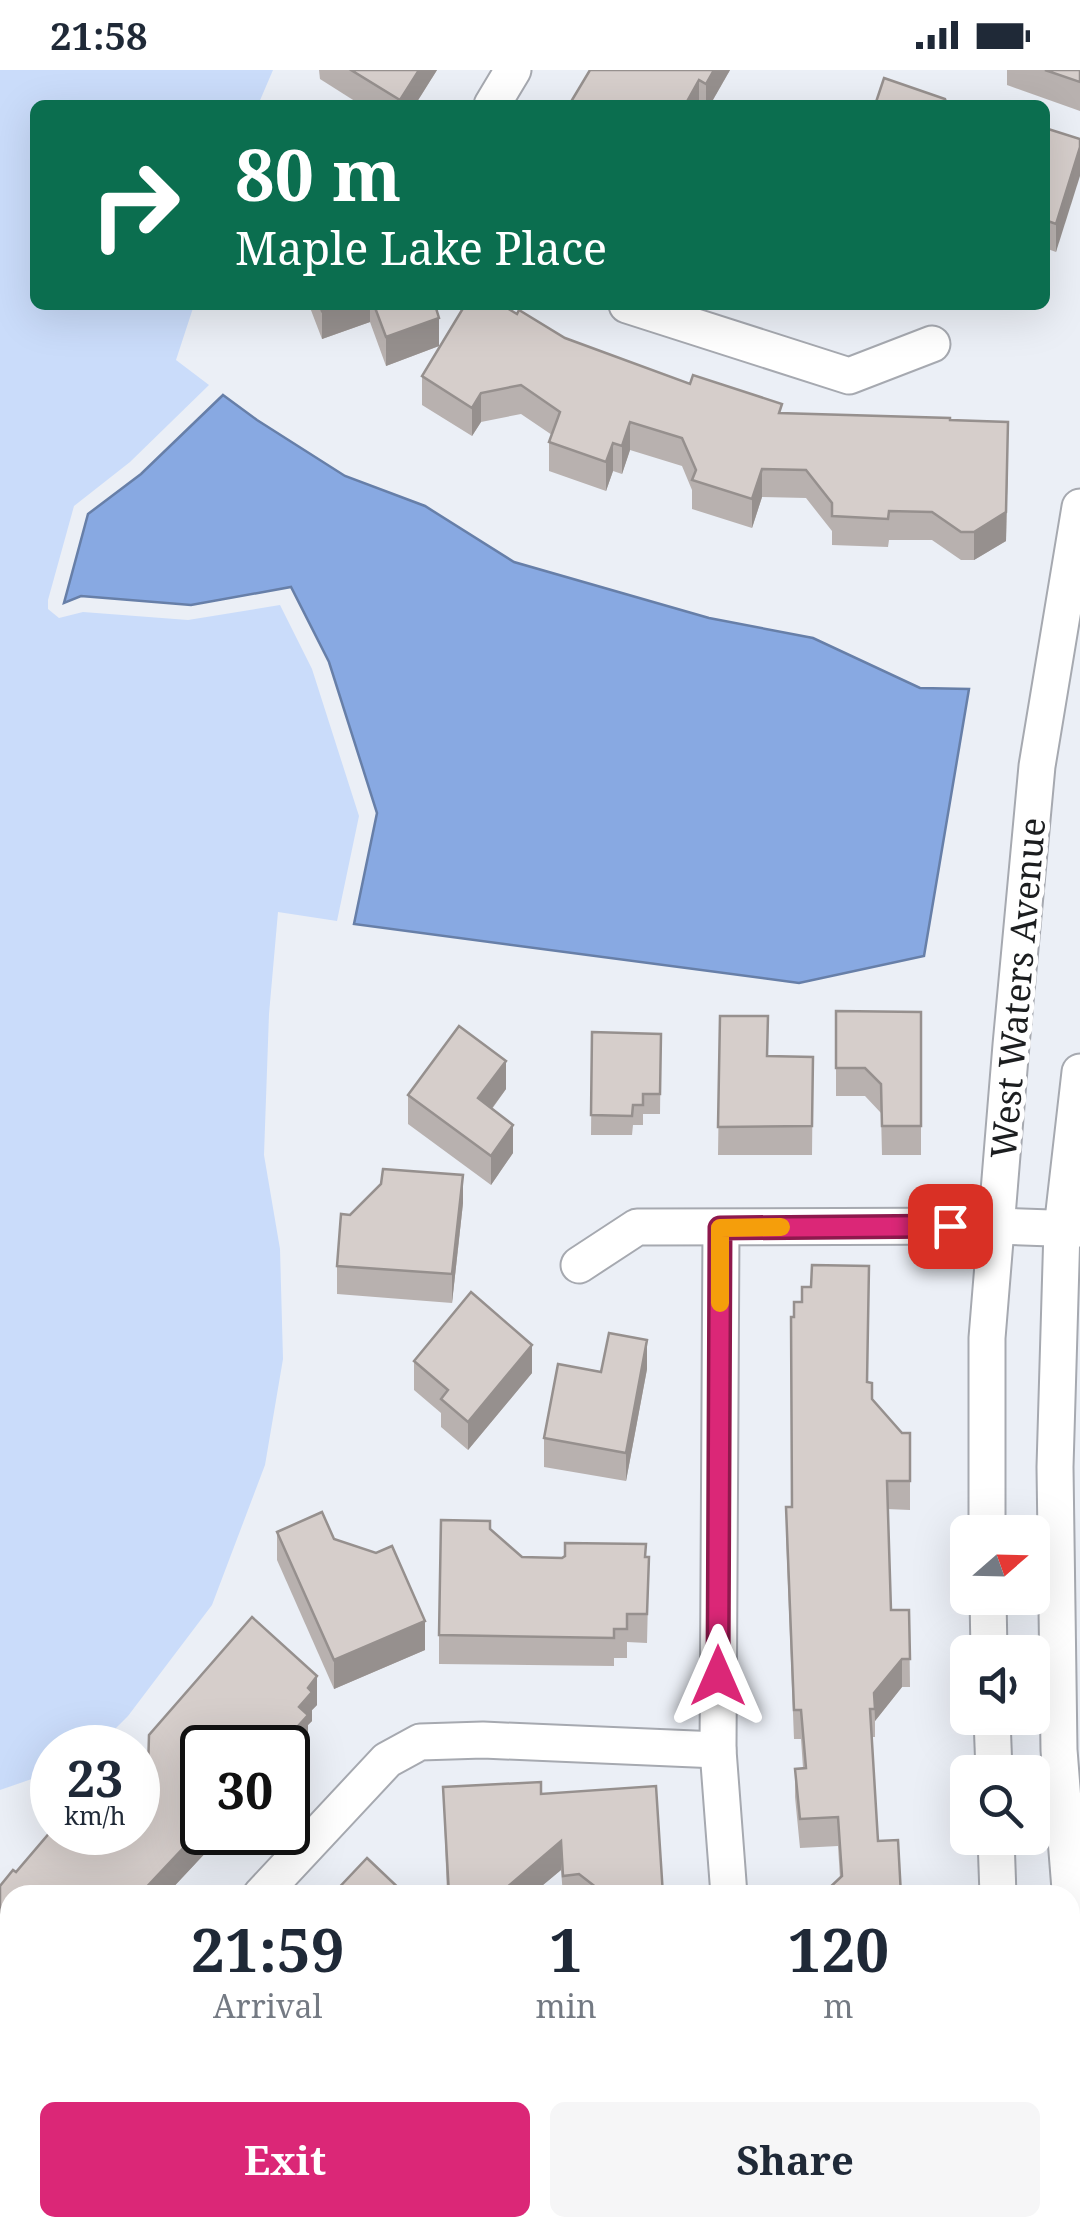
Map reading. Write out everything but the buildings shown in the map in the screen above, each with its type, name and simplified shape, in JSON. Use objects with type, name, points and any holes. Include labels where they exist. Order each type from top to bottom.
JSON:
[{"type":"street","points":[[495,100],[513,70]]},
{"type":"street","points":[[643,310],[849,376],[932,344]]},
{"type":"street","name":"West Waters Avenue","points":[[987,1515],[986,1338],[1036,766],[1080,507]]},
{"type":"street","name":"West Waters Avenue","points":[[1070,1885],[1059,1750],[1055,1467],[1080,1072]]},
{"type":"street","points":[[579,1264],[637,1227],[995,1226],[1071,1230]]},
{"type":"street","points":[[720,1228],[718,1750],[728,1885]]},
{"type":"street","points":[[269,1885],[386,1760],[420,1742],[483,1740],[718,1750]]},
{"type":"street","points":[[997,1855],[998,1885]]},
{"type":"shaded area","points":[[0,70],[273,70],[260,100],[30,100],[30,310],[192,310],[176,360],[209,385],[130,462],[74,506],[48,609],[59,618],[83,612],[188,620],[280,605],[312,669],[359,816],[337,921],[278,912],[269,1014],[264,1155],[280,1249],[283,1359],[265,1465],[212,1605],[119,1725],[30,1725],[30,1780],[0,1790]]},
{"type":"water","points":[[223,395],[345,476],[425,506],[514,562],[709,618],[813,638],[920,688],[969,689],[924,956],[799,983],[354,924],[377,813],[329,662],[291,587],[191,605],[81,596],[64,603],[88,514],[141,474]]},
{"type":"slow traffic","points":[[720,1303],[720,1228],[781,1227]]},
{"type":"route","points":[[718,1676],[720,1228],[950,1226]]}]
